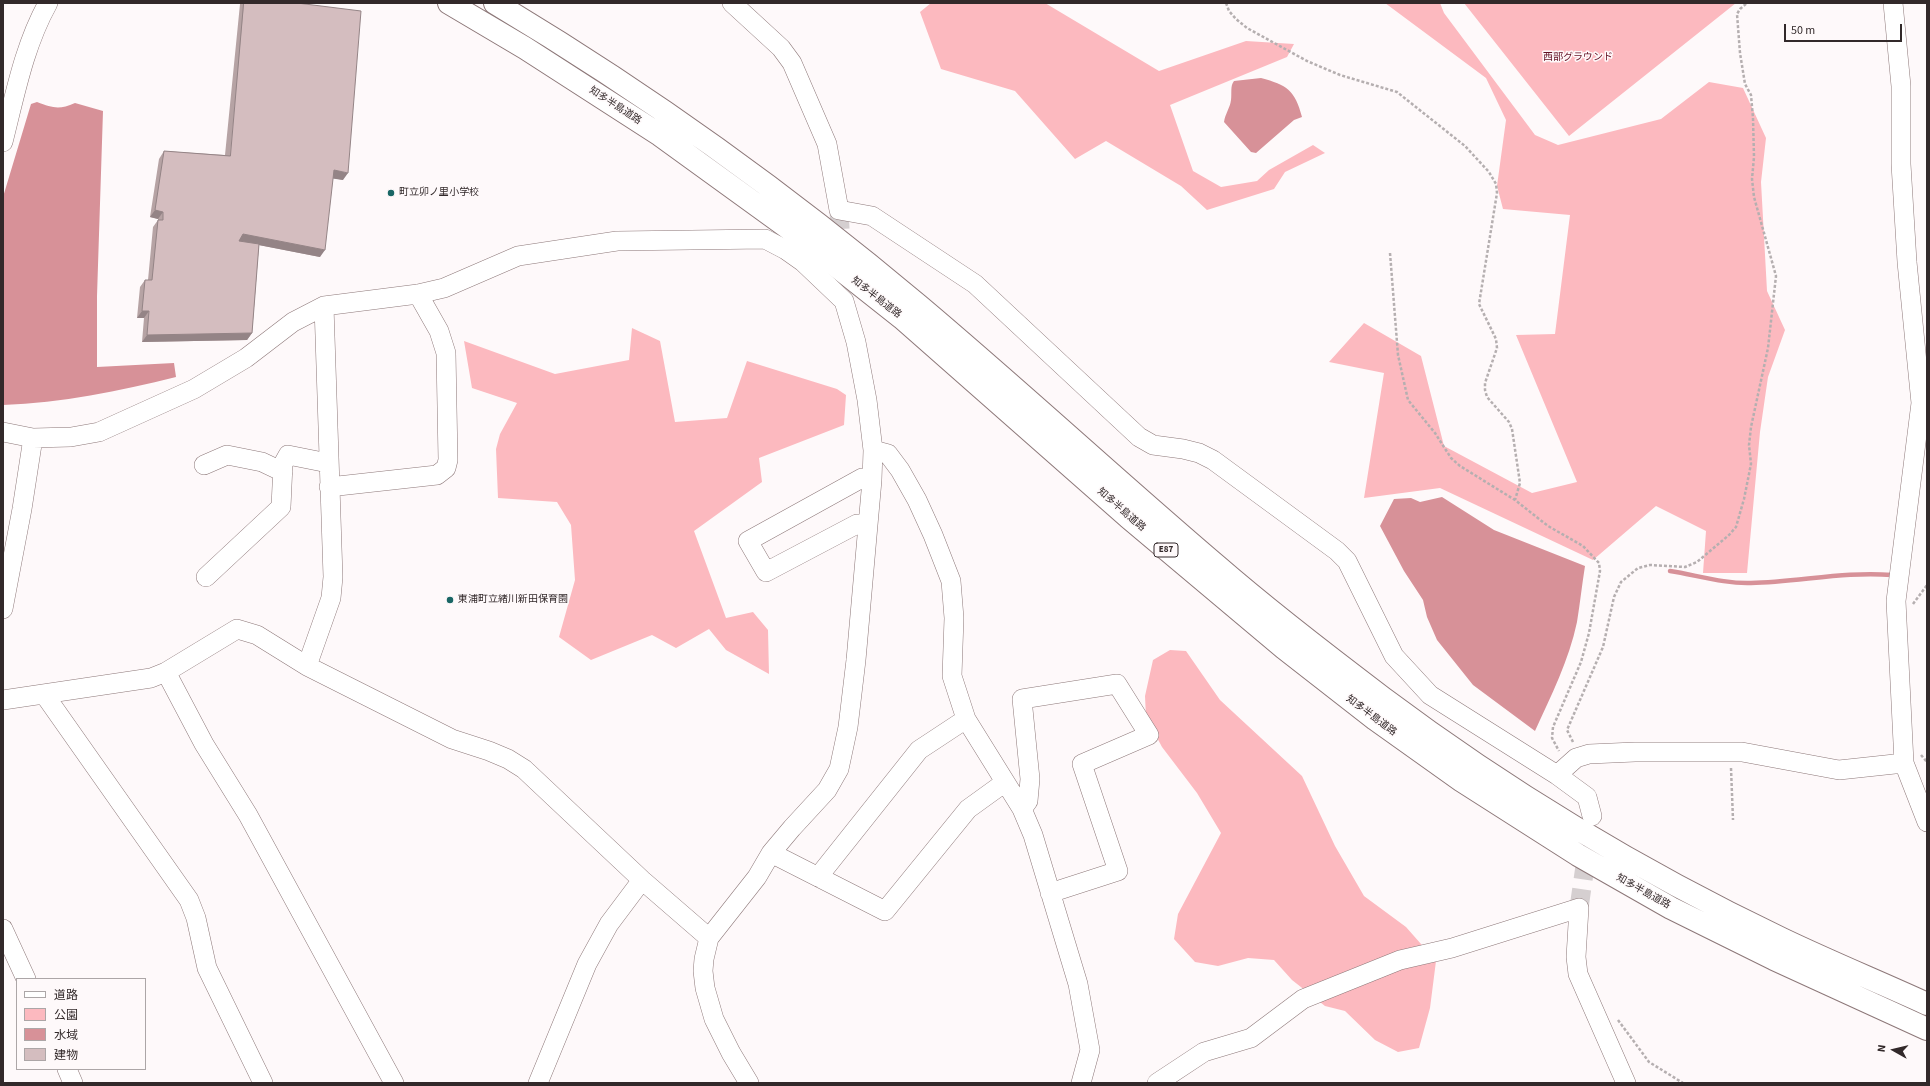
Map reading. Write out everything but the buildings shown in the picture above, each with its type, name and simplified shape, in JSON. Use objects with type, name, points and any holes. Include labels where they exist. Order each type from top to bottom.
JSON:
[{"type":"highway","name":"知多半島道路","points":[[449,3],[524,48],[660,135],[787,227],[902,318],[1128,517],[1284,648],[1375,719],[1462,781],[1578,855],[1671,908],[1774,959],[1927,1029]]},
{"type":"highway","name":"知多半島道路","points":[[495,3],[672,116],[798,208],[917,304],[1219,568],[1297,632],[1386,701],[1473,762],[1590,837],[1680,887],[1782,939],[1927,1004]]},
{"type":"street","points":[[3,142],[28,48],[34,31],[48,3]]},
{"type":"street","points":[[732,3],[781,48],[792,63],[827,144],[839,210],[872,216],[975,284],[1138,437],[1153,445],[1183,449],[1199,453],[1213,460],[1337,551],[1350,567],[1394,656],[1430,695],[1568,765],[1587,797],[1592,816]]},
{"type":"street","points":[[1893,3],[1901,86],[1901,164],[1907,262],[1921,403],[1896,601],[1902,753],[1904,763],[1927,822]]},
{"type":"street","points":[[3,432],[33,438],[71,437],[99,432],[194,389],[246,358],[294,322],[324,306],[418,294],[444,288],[518,256],[617,241],[765,239],[786,250],[803,262],[844,301],[856,342],[866,392],[873,450],[872,480],[856,660],[848,727],[839,769],[827,790],[771,853],[757,877],[709,938],[703,971],[708,1002],[720,1034],[749,1083]]},
{"type":"street","points":[[328,487],[437,475],[446,468],[448,460],[446,353],[439,332],[418,294]]},
{"type":"street","points":[[307,666],[331,598],[333,576],[328,487],[324,306]]},
{"type":"street","points":[[3,609],[22,509],[33,438]]},
{"type":"street","points":[[873,450],[888,454],[900,470],[917,500],[933,535],[951,581],[954,618],[952,676],[966,719],[1022,810],[1033,835],[1072,960],[1089,1037],[1090,1050],[1081,1083]]},
{"type":"street","points":[[206,577],[281,507],[283,464],[288,455],[328,462]]},
{"type":"street","points":[[204,465],[227,456],[262,462],[283,472]]},
{"type":"street","points":[[867,524],[857,524],[766,572],[748,541],[862,478],[872,480]]},
{"type":"street","points":[[3,700],[150,678],[166,672],[237,629],[257,635],[307,666],[452,739],[508,759],[524,769],[642,880],[709,938]]},
{"type":"street","points":[[166,672],[204,744],[248,815],[394,1083]]},
{"type":"street","points":[[1022,810],[1028,801],[1030,779],[1022,699],[1117,684],[1149,735],[1082,764],[1118,871],[1050,893]]},
{"type":"street","points":[[44,694],[189,900],[196,918],[207,968],[263,1083]]},
{"type":"street","points":[[818,877],[919,750],[966,719]]},
{"type":"street","points":[[1568,765],[1589,754],[1729,751],[1742,752],[1839,770],[1904,763]]},
{"type":"street","points":[[771,853],[885,912],[968,809],[1004,783]]},
{"type":"street","points":[[538,1083],[587,964],[609,924],[642,880]]},
{"type":"street","points":[[1157,1083],[1204,1052],[1251,1038],[1303,999],[1400,960],[1452,948],[1579,908],[1576,943],[1578,974],[1626,1083]]},
{"type":"street","points":[[3,929],[26,978]]},
{"type":"street","points":[[67,1070],[73,1083]]},
{"type":"path","points":[[1226,3],[1229,11],[1247,28],[1307,61],[1340,75],[1397,92],[1465,146],[1494,179],[1497,193],[1496,208],[1487,250],[1479,304],[1496,339],[1496,356],[1486,379],[1485,390],[1487,397],[1509,422],[1512,429],[1520,484],[1515,500]]},
{"type":"path","points":[[1568,765],[1567,730],[1603,647],[1614,597],[1621,582],[1638,568],[1650,565],[1685,567],[1697,562],[1729,535],[1736,527],[1744,499],[1751,464],[1749,445],[1751,427],[1768,348],[1776,276],[1754,197],[1752,179],[1754,157],[1754,118],[1751,95],[1745,84],[1741,61],[1737,14],[1740,8],[1747,3]]},
{"type":"path","points":[[1390,253],[1398,355],[1404,392],[1408,400],[1435,433],[1451,458],[1460,466],[1515,500],[1548,526],[1583,546],[1599,563],[1600,571],[1589,633],[1581,662],[1552,727],[1552,738],[1568,765]]},
{"type":"path","points":[[1729,751],[1733,820]]},
{"type":"path","points":[[1614,1015],[1649,1062],[1683,1083]]},
{"type":"green space","points":[[931,3],[1045,3],[1159,71],[1246,41],[1294,44],[1287,57],[1170,105],[1193,171],[1221,187],[1257,181],[1269,170],[1313,145],[1325,153],[1285,172],[1274,189],[1207,210],[1181,186],[1106,141],[1075,159],[1015,91],[941,69],[920,12]]},
{"type":"green space","points":[[1385,3],[1440,3],[1444,13],[1535,135],[1558,145],[1661,119],[1709,82],[1743,88],[1766,138],[1761,182],[1767,291],[1785,330],[1768,377],[1760,432],[1747,573],[1703,573],[1706,531],[1656,506],[1593,560],[1440,488],[1364,498],[1384,373],[1329,362],[1364,323],[1421,356],[1444,446],[1532,493],[1577,482],[1516,335],[1555,334],[1570,215],[1503,209],[1497,186],[1506,120],[1486,78]]},
{"type":"green space","name":"西部グラウンド","points":[[1464,3],[1736,3],[1569,136]]},
{"type":"green space","points":[[632,328],[660,341],[675,422],[727,418],[747,361],[837,389],[846,395],[844,425],[759,458],[762,482],[694,531],[726,618],[753,612],[768,630],[769,674],[726,650],[709,629],[676,648],[652,635],[591,660],[559,637],[575,580],[571,525],[557,502],[498,498],[496,449],[500,434],[517,403],[472,388],[464,341],[555,374],[629,360]]},
{"type":"green space","points":[[1170,650],[1186,651],[1220,700],[1302,776],[1335,846],[1364,896],[1406,927],[1436,961],[1430,1008],[1419,1048],[1398,1052],[1375,1040],[1345,1011],[1325,1006],[1292,980],[1274,960],[1248,958],[1218,966],[1195,962],[1174,939],[1178,914],[1221,833],[1197,793],[1162,747],[1146,717],[1145,696],[1153,660]]},
{"type":"water","points":[[1261,78],[1284,86],[1289,90],[1296,100],[1302,117],[1294,120],[1256,153],[1251,152],[1224,122],[1230,103],[1234,81]]},
{"type":"water","points":[[37,102],[47,106],[56,107],[65,107],[75,103],[103,111],[97,296],[97,367],[174,363],[176,377],[90,396],[47,402],[3,405],[3,197],[31,104]]},
{"type":"water","points":[[1442,497],[1494,530],[1585,566],[1574,636],[1559,678],[1535,731],[1473,685],[1437,640],[1427,617],[1423,600],[1404,571],[1380,526],[1394,499],[1411,498],[1420,502]]},
{"type":"waterway","points":[[1670,571],[1721,581],[1741,583],[1857,574],[1892,575]]},
{"type":"tunnel","points":[[839,210],[844,301]]},
{"type":"tunnel","points":[[1579,908],[1588,845]]},
{"type":"place","name":"町立卯ノ里小学校","points":[[391,193]]},
{"type":"place","name":"東浦町立緒川新田保育園","points":[[450,600]]}]
